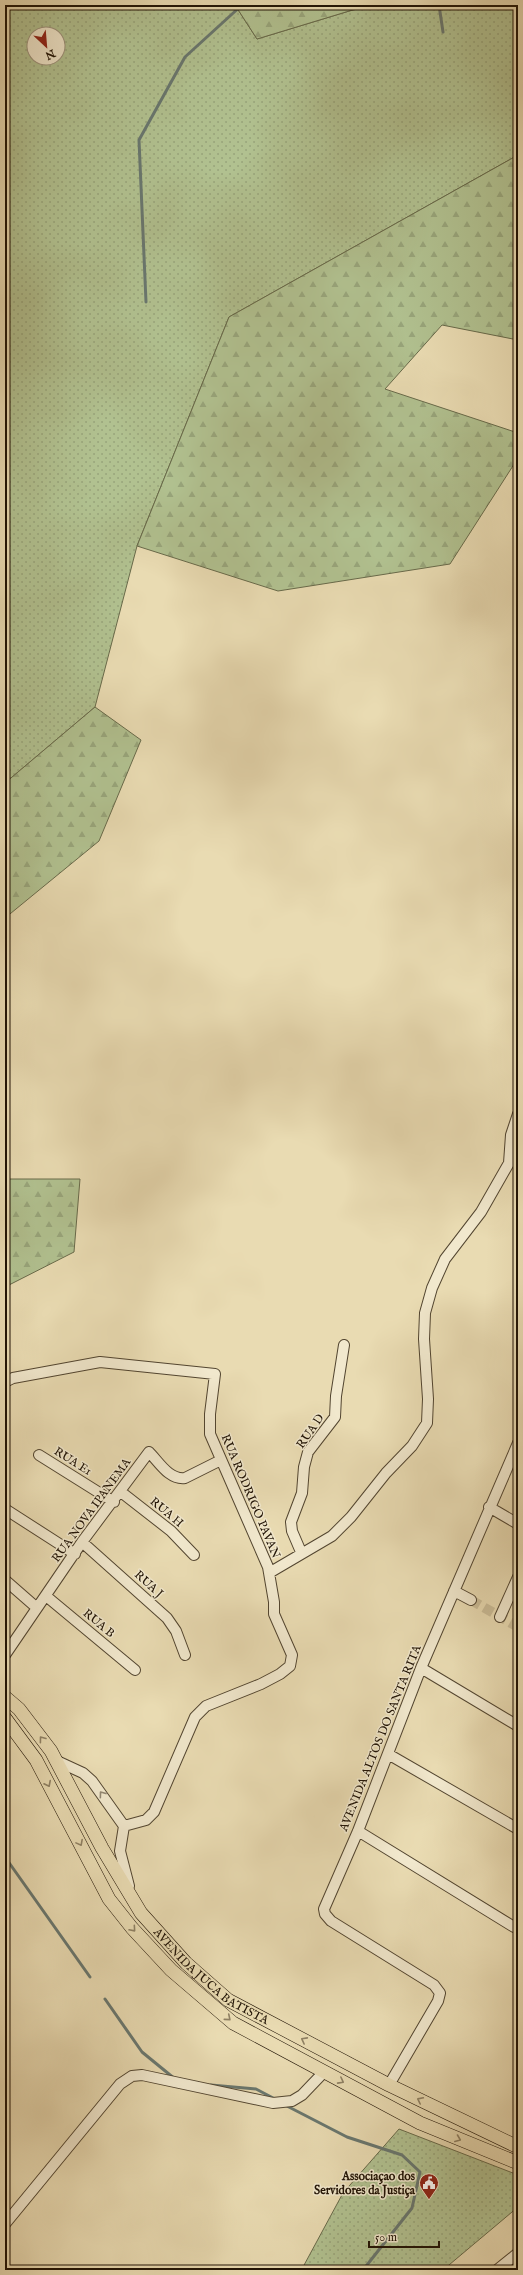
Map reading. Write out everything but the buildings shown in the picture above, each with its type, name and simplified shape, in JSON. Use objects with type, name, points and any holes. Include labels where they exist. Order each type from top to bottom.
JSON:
[{"type":"main road","name":"AVENIDA JUCA BATISTA","points":[[5,1697],[19,1709],[56,1761],[102,1848],[141,1913],[186,1963],[228,2000],[389,2085],[518,2146]]},
{"type":"main road","name":"AVENIDA JUCA BATISTA","points":[[5,1718],[36,1760],[110,1898],[132,1928],[171,1970],[233,2023],[420,2124],[518,2163]]},
{"type":"main road","points":[[61,1809],[69,1784]]},
{"type":"main road","points":[[110,1898],[123,1904],[132,1900]]},
{"type":"street","points":[[269,1573],[301,1552],[332,1536],[351,1517],[386,1473],[412,1446],[427,1423],[428,1399],[425,1368],[425,1313],[432,1288],[445,1259],[481,1212],[509,1162],[511,1135],[518,1114]]},
{"type":"street","name":"RUA D","points":[[301,1552],[292,1531],[291,1522],[302,1493],[304,1467],[308,1452],[335,1417],[336,1396],[344,1345]]},
{"type":"street","name":"RUA RODRIGO PAVAN","points":[[5,1382],[13,1378],[100,1362],[215,1374],[210,1414],[210,1434],[246,1512],[268,1566],[276,1622],[292,1655],[290,1666],[280,1674],[260,1684],[206,1706],[195,1717],[154,1812],[146,1820],[124,1826]]},
{"type":"street","name":"AVENIDA ALTOS DO SANTA RITA","points":[[389,2085],[438,2001],[440,1993],[434,1985],[331,1921],[325,1914],[325,1905],[358,1832],[421,1668],[489,1507],[517,1448]]},
{"type":"street","name":"RUA NOVA IPANEMA","points":[[5,1654],[82,1542],[114,1502],[150,1452],[171,1476],[178,1478],[185,1478],[221,1460]]},
{"type":"street","name":"RUA E1","points":[[38,1455],[114,1502]]},
{"type":"street","name":"RUA H","points":[[121,1492],[171,1530],[194,1555]]},
{"type":"street","points":[[489,1507],[518,1524]]},
{"type":"street","points":[[5,1509],[75,1554]]},
{"type":"street","name":"RUA J","points":[[82,1542],[167,1618],[176,1631],[185,1655]]},
{"type":"street","points":[[500,1617],[518,1577]]},
{"type":"street","points":[[5,1580],[37,1608]]},
{"type":"street","points":[[454,1591],[471,1600]]},
{"type":"street","name":"RUA B","points":[[46,1596],[135,1670]]},
{"type":"street","points":[[421,1668],[518,1726]]},
{"type":"street","points":[[388,1754],[518,1829]]},
{"type":"street","points":[[56,1761],[83,1773],[92,1781],[124,1826],[120,1851],[132,1900]]},
{"type":"street","points":[[69,1784],[82,1778],[92,1781]]},
{"type":"street","points":[[358,1832],[514,1928]]},
{"type":"street","points":[[5,2224],[120,2084],[132,2076],[142,2074],[273,2103],[292,2102],[302,2095],[324,2072]]},
{"type":"street","points":[[501,2269],[518,2252]]},
{"type":"green space","points":[[5,5],[235,5],[257,39],[369,5],[518,5],[518,155],[229,317],[137,546],[95,707],[5,783]]},
{"type":"green space","points":[[235,5],[369,5],[257,39]]},
{"type":"green space","points":[[518,155],[518,340],[442,325],[385,389],[518,433],[518,458],[450,564],[278,591],[137,546],[229,317]]},
{"type":"green space","points":[[95,707],[141,740],[99,841],[5,918],[5,783]]},
{"type":"green space","points":[[5,1179],[80,1179],[74,1252],[5,1287]]},
{"type":"green space","name":"Associaçao dos Servidores da Justiça","points":[[399,2129],[518,2175],[518,2207],[443,2270],[298,2270],[303,2267],[343,2193]]},
{"type":"waterway","points":[[146,302],[139,140],[185,57],[242,5]]},
{"type":"waterway","points":[[439,5],[443,32]]},
{"type":"waterway","points":[[5,1857],[90,1977]]},
{"type":"waterway","points":[[105,1999],[142,2052],[175,2079]]},
{"type":"waterway","points":[[211,2085],[256,2089],[275,2099]]},
{"type":"waterway","points":[[285,2105],[347,2137],[402,2155],[420,2172],[412,2208],[363,2270]]},
{"type":"tunnel","points":[[471,1600],[518,1627]]},
{"type":"place","name":"Associaçao dos Servidores da Justiça","points":[[429,2200]]}]
